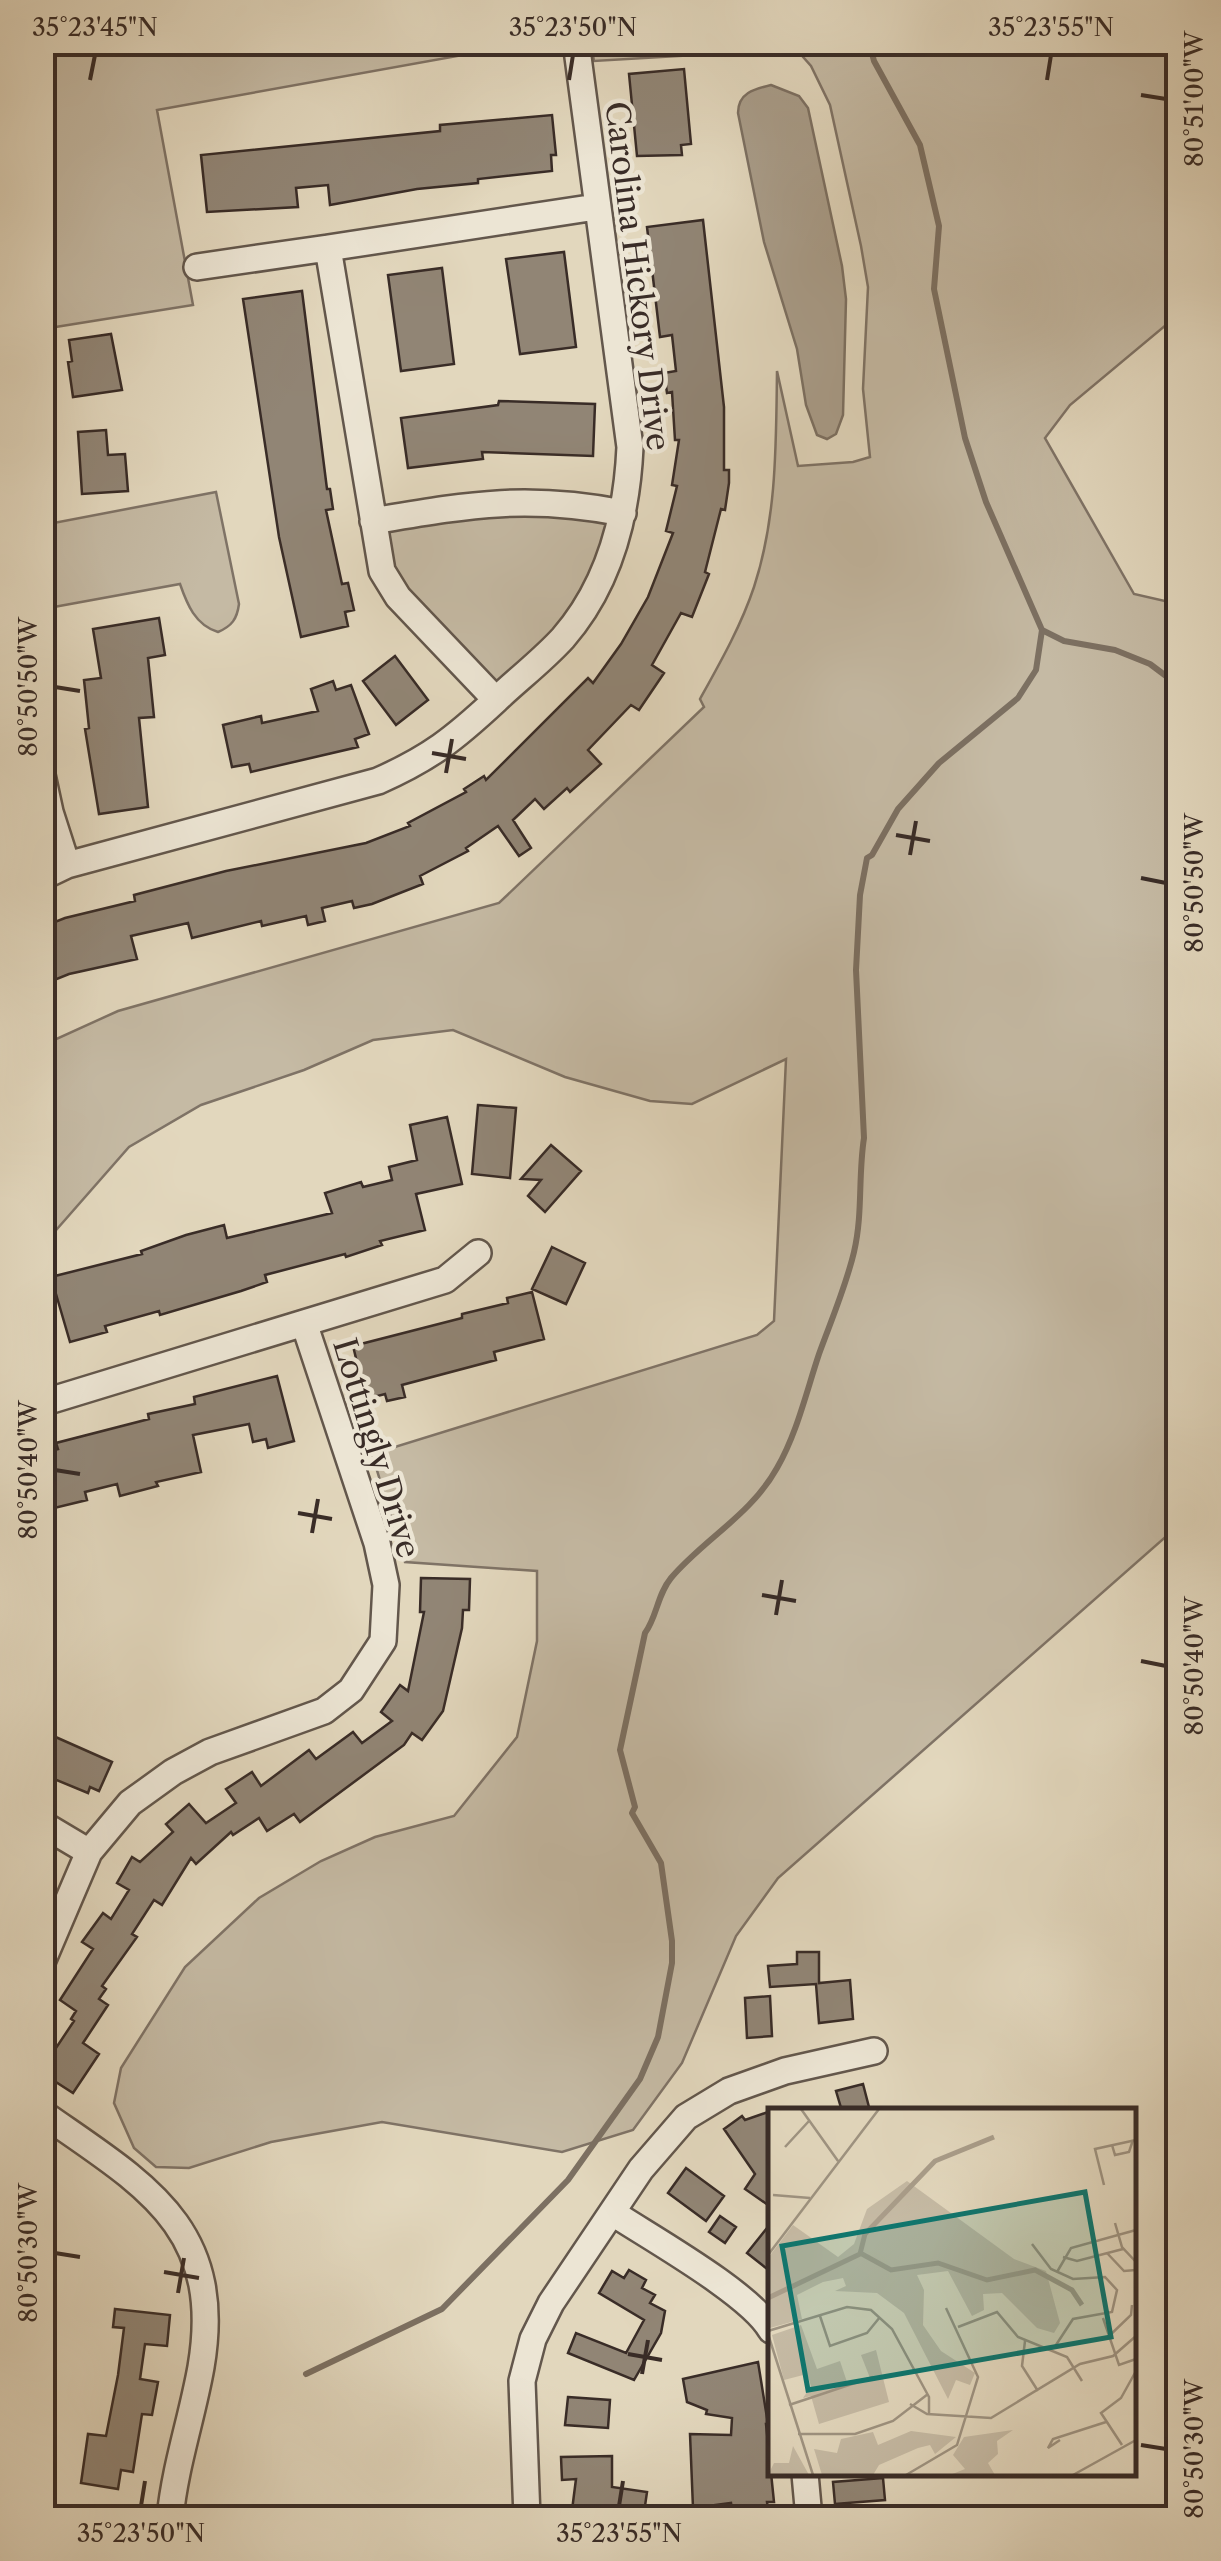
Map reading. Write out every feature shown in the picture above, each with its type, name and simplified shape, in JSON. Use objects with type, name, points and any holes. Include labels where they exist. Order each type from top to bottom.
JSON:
[{"type":"street","name":"Carolina Hickory Drive","points":[[42,877],[67,866],[378,782],[423,762],[474,722],[565,636],[584,608],[602,575],[623,513],[630,447],[576,42]]},
{"type":"street","points":[[196,267],[596,207]]},
{"type":"street","points":[[328,248],[379,562],[387,580],[420,622],[496,700]]},
{"type":"street","points":[[373,521],[501,501],[548,501],[623,513]]},
{"type":"street","points":[[42,775],[67,866]]},
{"type":"street","points":[[42,1403],[444,1280],[478,1253]]},
{"type":"street","name":"Lottingly Drive","points":[[42,1962],[89,1852],[130,1802],[210,1752],[324,1711],[351,1690],[383,1640],[386,1585],[377,1542],[304,1323]]},
{"type":"street","points":[[42,1824],[89,1852]]},
{"type":"street","points":[[527,2518],[522,2380],[532,2339],[551,2303],[641,2169],[686,2117],[728,2091],[785,2071],[874,2051]]},
{"type":"street","points":[[42,2113],[142,2184],[176,2220],[202,2274],[204,2341],[174,2478],[170,2518]]},
{"type":"street","points":[[613,2213],[727,2288],[768,2325]]},
{"type":"street","points":[[805,2476],[809,2518]]},
{"type":"shaded area","points":[[43,43],[530,43],[157,110],[193,305],[43,329]]},
{"type":"shaded area","points":[[591,43],[1178,43],[1178,315],[1070,405],[1045,438],[1134,594],[1178,604],[1178,1526],[778,1878],[736,1936],[682,2063],[633,2130],[562,2152],[382,2122],[271,2142],[189,2168],[156,2167],[134,2148],[114,2103],[121,2068],[185,1967],[259,1898],[321,1861],[375,1837],[454,1816],[517,1737],[537,1641],[537,1571],[405,1562],[372,1454],[757,1335],[774,1321],[786,1059],[692,1104],[650,1101],[565,1077],[453,1030],[373,1040],[304,1070],[201,1105],[129,1147],[43,1245],[43,1045],[118,1011],[499,903],[704,707],[700,699],[743,616],[762,561],[774,480],[777,371],[798,466],[870,457],[863,389],[868,287],[830,105],[811,66],[796,49],[594,61]]},
{"type":"shaded area","points":[[771,85],[799,96],[808,108],[842,266],[846,299],[843,415],[836,434],[827,439],[817,435],[806,405],[797,349],[764,242],[738,113],[744,96]]},
{"type":"shaded area","points":[[216,492],[239,604],[227,627],[218,632],[203,624],[189,606],[180,584],[43,609],[43,525]]},
{"type":"shaded area","points":[[457,506],[623,513],[602,575],[496,700],[398,597],[373,521]]},
{"type":"building","points":[[684,69],[691,144],[681,145],[682,155],[637,156],[629,74]]},
{"type":"building","points":[[552,115],[556,155],[551,155],[552,171],[478,179],[478,183],[417,189],[330,205],[328,185],[296,188],[298,207],[207,212],[201,155],[440,131],[440,125]]},
{"type":"building","points":[[703,220],[724,407],[724,470],[729,470],[725,510],[721,509],[705,572],[709,574],[692,617],[681,613],[652,665],[664,673],[639,710],[631,705],[588,750],[601,764],[544,809],[535,799],[513,820],[531,848],[519,856],[498,826],[466,848],[468,851],[420,876],[423,884],[372,904],[354,908],[352,901],[322,908],[325,921],[308,925],[306,916],[262,926],[261,921],[192,938],[188,923],[131,936],[137,959],[69,974],[42,985],[42,927],[135,901],[134,895],[226,871],[366,843],[410,826],[408,823],[466,792],[464,789],[484,776],[486,780],[588,678],[593,683],[648,597],[673,533],[666,531],[677,486],[672,485],[679,440],[675,440],[672,392],[667,393],[664,373],[676,371],[672,335],[660,337],[647,227]]},
{"type":"building","points":[[564,252],[576,347],[520,354],[506,259]]},
{"type":"building","points":[[442,268],[454,364],[401,371],[388,275]]},
{"type":"building","points":[[302,291],[327,489],[333,509],[326,510],[342,584],[348,583],[354,610],[345,612],[348,626],[301,637],[279,537],[243,299]]},
{"type":"building","points":[[111,334],[122,390],[73,397],[69,340]]},
{"type":"building","points":[[499,401],[595,404],[593,456],[482,452],[483,459],[408,468],[401,418],[498,405]]},
{"type":"building","points":[[106,430],[108,455],[125,454],[128,491],[82,494],[78,432]]},
{"type":"building","points":[[159,618],[165,655],[148,658],[154,717],[139,718],[148,807],[99,814],[85,729],[89,728],[84,680],[101,678],[93,629]]},
{"type":"building","points":[[395,656],[428,700],[396,725],[363,681]]},
{"type":"building","points":[[333,681],[336,690],[351,685],[369,734],[355,739],[358,747],[251,772],[249,764],[232,767],[223,725],[261,716],[262,723],[318,711],[311,689]]},
{"type":"building","points":[[478,1105],[516,1108],[510,1178],[472,1174]]},
{"type":"building","points":[[447,1117],[462,1184],[416,1194],[425,1230],[380,1241],[382,1245],[346,1257],[345,1254],[265,1275],[267,1282],[241,1291],[160,1315],[159,1311],[105,1326],[107,1332],[70,1342],[51,1277],[142,1254],[141,1251],[186,1235],[224,1225],[227,1238],[332,1213],[325,1193],[361,1182],[363,1187],[392,1180],[389,1167],[417,1160],[410,1125]]},
{"type":"building","points":[[551,1145],[581,1171],[545,1212],[528,1196],[541,1180],[521,1179]]},
{"type":"building","points":[[552,1247],[585,1263],[566,1304],[532,1289]]},
{"type":"building","points":[[532,1292],[544,1339],[494,1352],[496,1360],[402,1385],[405,1397],[387,1401],[385,1394],[366,1399],[353,1346],[462,1318],[462,1314],[508,1303],[507,1298]]},
{"type":"building","points":[[277,1376],[294,1441],[268,1448],[266,1439],[253,1442],[249,1424],[193,1435],[201,1472],[156,1482],[158,1486],[120,1496],[117,1484],[85,1492],[87,1500],[42,1511],[42,1453],[58,1449],[56,1443],[149,1419],[148,1414],[195,1404],[194,1397]]},
{"type":"building","points":[[421,1578],[470,1579],[469,1610],[463,1610],[443,1711],[422,1740],[412,1733],[404,1745],[300,1822],[294,1814],[267,1831],[259,1818],[233,1835],[231,1832],[196,1864],[191,1858],[162,1905],[154,1900],[132,1934],[137,1937],[102,1986],[106,1989],[99,1999],[108,2005],[83,2043],[99,2054],[73,2093],[42,2073],[42,2038],[56,2048],[74,2021],[71,2019],[76,2011],[60,2000],[93,1949],[82,1942],[103,1913],[111,1919],[129,1890],[117,1883],[132,1857],[140,1862],[173,1832],[166,1824],[189,1804],[206,1823],[236,1803],[226,1789],[252,1772],[261,1786],[309,1750],[316,1759],[353,1732],[362,1743],[392,1721],[381,1712],[400,1685],[408,1691],[424,1612],[420,1612]]},
{"type":"building","points":[[42,1731],[112,1762],[99,1791],[90,1787],[88,1793],[42,1774]]},
{"type":"building","points":[[797,1952],[819,1952],[819,1983],[850,1980],[853,2019],[819,2023],[816,1984],[770,1987],[768,1966],[797,1964]]},
{"type":"building","points":[[770,1996],[772,2036],[747,2038],[745,1998]]},
{"type":"building","points":[[863,2084],[869,2108],[841,2108],[836,2091]]},
{"type":"building","points":[[768,2112],[768,2205],[745,2189],[755,2174],[724,2129],[742,2116],[745,2120]]},
{"type":"building","points":[[686,2168],[724,2196],[706,2221],[668,2193]]},
{"type":"building","points":[[720,2216],[736,2227],[725,2243],[709,2232]]},
{"type":"building","points":[[768,2227],[768,2270],[747,2253]]},
{"type":"building","points":[[629,2270],[646,2280],[642,2288],[655,2295],[650,2303],[665,2311],[661,2333],[634,2380],[568,2353],[576,2333],[626,2353],[644,2320],[599,2293],[612,2271],[624,2278]]},
{"type":"building","points":[[115,2309],[170,2315],[167,2346],[145,2344],[140,2379],[158,2382],[152,2415],[142,2414],[133,2472],[121,2470],[118,2489],[81,2483],[88,2434],[106,2436],[118,2375],[124,2328],[113,2327]]},
{"type":"building","points":[[758,2362],[768,2424],[768,2476],[771,2476],[774,2502],[767,2502],[769,2518],[733,2518],[731,2503],[693,2508],[690,2434],[731,2435],[732,2418],[706,2414],[707,2410],[687,2402],[683,2379]]},
{"type":"building","points":[[568,2397],[610,2400],[608,2428],[565,2425]]},
{"type":"building","points":[[612,2456],[612,2487],[647,2492],[644,2513],[616,2510],[614,2518],[571,2518],[576,2479],[562,2480],[561,2457]]},
{"type":"building","points":[[883,2478],[885,2500],[835,2504],[833,2482]]},
{"type":"waterway","points":[[306,2374],[442,2309],[568,2180],[640,2079],[658,2037],[672,1963],[672,1941],[661,1863],[632,1813],[635,1807],[620,1750],[645,1633],[671,1578],[754,1500],[777,1468],[796,1427],[851,1265],[859,1224],[864,1138],[856,970],[860,895],[867,858],[898,809],[939,763],[1018,698],[1036,670],[1042,630],[986,502],[965,438],[934,289],[939,226],[920,145],[874,61],[869,42]]},
{"type":"waterway","points":[[1042,630],[1064,641],[1115,650],[1150,664],[1178,685]]}]
